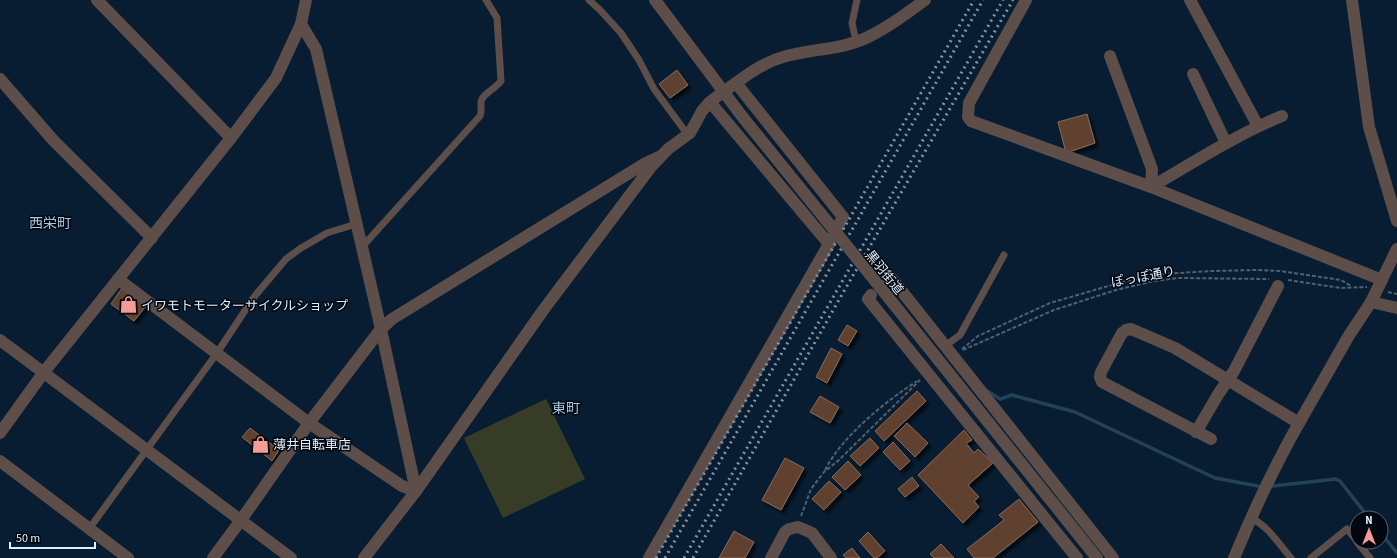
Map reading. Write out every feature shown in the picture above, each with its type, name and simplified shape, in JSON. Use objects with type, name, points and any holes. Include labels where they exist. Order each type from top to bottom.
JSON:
[{"type":"street","points":[[97,0],[231,138]]},
{"type":"street","points":[[0,433],[44,372],[231,138],[276,78],[301,24],[306,0]]},
{"type":"street","name":"黒羽街道","points":[[655,0],[723,92],[826,220],[880,281],[1098,558]]},
{"type":"street","points":[[364,558],[416,491],[544,310],[659,157],[690,133],[702,111],[710,102],[766,63],[783,57],[840,47],[865,38],[902,16],[925,0]]},
{"type":"street","points":[[1026,0],[969,103],[968,117],[971,121],[1151,187],[1382,280]]},
{"type":"street","points":[[1190,0],[1258,126]]},
{"type":"street","points":[[1352,0],[1369,127],[1397,221]]},
{"type":"street","points":[[301,24],[316,49],[416,491]]},
{"type":"street","points":[[1110,56],[1152,169],[1151,187]]},
{"type":"street","points":[[1193,74],[1226,144]]},
{"type":"street","points":[[0,79],[53,140],[152,238]]},
{"type":"street","points":[[649,558],[843,218],[736,84]]},
{"type":"street","points":[[710,102],[829,244]]},
{"type":"street","points":[[1151,187],[1258,126],[1282,116]]},
{"type":"street","points":[[213,558],[309,423],[380,329],[392,319],[644,164],[659,157]]},
{"type":"street","points":[[1234,558],[1280,456],[1348,336],[1371,302],[1397,248]]},
{"type":"street","points":[[880,281],[889,275],[1113,558]]},
{"type":"street","points":[[118,279],[309,423],[402,486],[416,491]]},
{"type":"street","points":[[1196,432],[1234,371],[1279,282]]},
{"type":"street","points":[[871,295],[868,299],[1077,558]]},
{"type":"street","points":[[1371,302],[1397,308]]},
{"type":"street","points":[[1210,439],[1102,382],[1100,377],[1101,372],[1122,333],[1131,329],[1175,348],[1227,381],[1299,423]]},
{"type":"street","points":[[0,340],[291,558]]},
{"type":"street","points":[[0,461],[128,558]]},
{"type":"street","points":[[771,558],[785,532],[789,529],[798,527],[812,533],[831,558]]},
{"type":"lane","points":[[362,247],[480,116],[482,112],[482,98],[498,86],[501,81],[497,18],[486,0]]},
{"type":"lane","points":[[589,0],[621,33],[639,60],[654,89],[688,135]]},
{"type":"lane","points":[[856,41],[852,24],[857,0]]},
{"type":"lane","points":[[89,529],[217,353],[254,297],[286,260],[301,248],[326,233],[356,224]]},
{"type":"lane","points":[[945,346],[960,335],[1004,255]]},
{"type":"lane","points":[[1251,518],[1266,528],[1291,558]]},
{"type":"lane","points":[[1311,558],[1347,529],[1349,532]]},
{"type":"lane","points":[[1364,550],[1370,558]]},
{"type":"path","name":"ぽっぽ通り","points":[[1352,287],[1341,280],[1280,271],[1220,271],[1162,274],[1122,282],[1050,303],[978,336],[958,352],[1054,310],[1116,290],[1154,281],[1179,278],[1212,278],[1341,288],[1366,287]]},
{"type":"path","points":[[1389,292],[1397,294]]},
{"type":"path","points":[[800,519],[811,489],[824,472],[832,456],[843,443],[900,392],[922,378],[839,460],[824,472]]},
{"type":"green space","points":[[546,399],[585,479],[503,518],[464,438]]},
{"type":"building","points":[[677,70],[688,85],[670,98],[659,84]]},
{"type":"building","points":[[1087,114],[1095,143],[1066,153],[1058,122]]},
{"type":"building","name":"イワモトモーターサイクルショップ","points":[[122,288],[146,306],[134,321],[111,304]]},
{"type":"building","points":[[847,325],[857,331],[848,346],[838,340]]},
{"type":"building","points":[[831,348],[842,354],[827,383],[816,377]]},
{"type":"building","points":[[917,391],[926,401],[884,441],[875,431]]},
{"type":"building","points":[[820,396],[839,407],[830,423],[810,412]]},
{"type":"building","points":[[907,423],[928,443],[915,457],[894,436]]},
{"type":"building","name":"薄井自転車店","points":[[250,428],[279,450],[272,461],[242,437]]},
{"type":"building","points":[[964,430],[972,440],[966,443],[974,453],[978,449],[993,463],[968,485],[979,497],[974,501],[979,507],[963,523],[918,475]]},
{"type":"building","points":[[870,438],[879,448],[860,466],[850,456]]},
{"type":"building","points":[[893,442],[910,461],[900,470],[883,452]]},
{"type":"building","points":[[785,458],[804,468],[781,510],[762,500]]},
{"type":"building","points":[[848,461],[861,475],[845,490],[832,477]]},
{"type":"building","points":[[912,477],[919,486],[905,497],[898,489]]},
{"type":"building","points":[[829,481],[841,492],[824,510],[812,499]]},
{"type":"building","points":[[1019,499],[1038,522],[993,558],[974,558],[967,549],[1004,520],[999,515]]},
{"type":"building","points":[[734,531],[754,542],[745,558],[719,558]]},
{"type":"building","points":[[868,532],[885,551],[877,558],[874,558],[859,541]]},
{"type":"building","points":[[941,544],[954,558],[934,558],[930,554]]},
{"type":"building","points":[[852,548],[860,558],[846,558],[843,555]]},
{"type":"waterway","points":[[986,390],[1000,399],[1012,395],[1075,412],[1215,478],[1258,486]]},
{"type":"waterway","points":[[1273,486],[1336,479],[1340,481],[1363,510]]},
{"type":"waterway","points":[[1389,543],[1397,553]]},
{"type":"railway","points":[[656,558],[974,0]]},
{"type":"railway","points":[[665,558],[983,0]]},
{"type":"railway","points":[[684,558],[1003,0]]},
{"type":"railway","points":[[693,558],[844,291],[1013,0]]},
{"type":"place","name":"イワモトモーターサイクルショップ","points":[[128,305]]},
{"type":"place","name":"薄井自転車店","points":[[260,444]]},
{"type":"district","name":"西栄町","points":[[50,223]]},
{"type":"district","name":"東町","points":[[566,408]]}]
